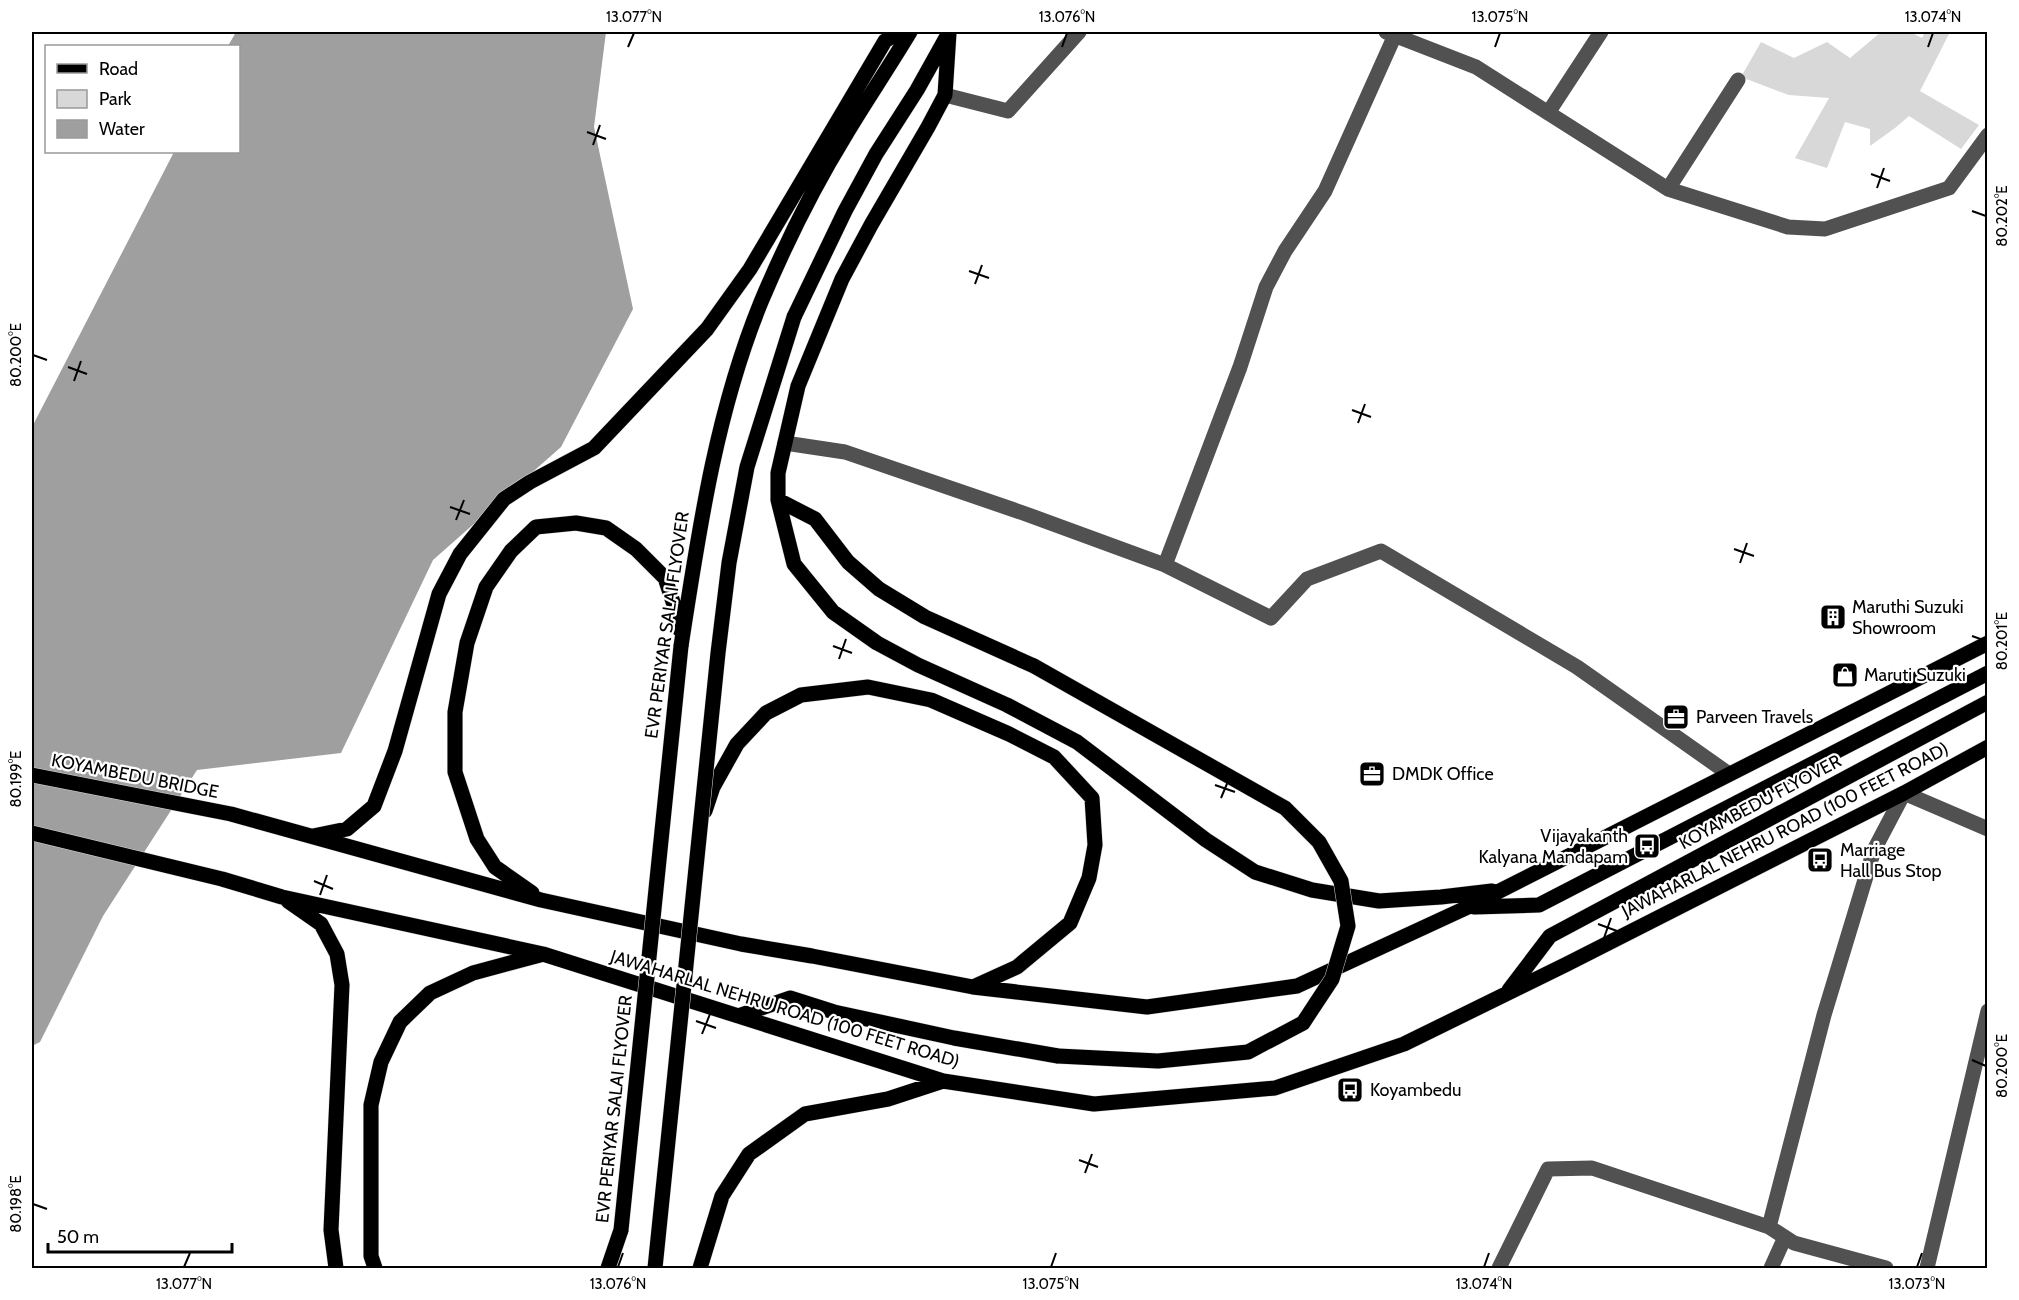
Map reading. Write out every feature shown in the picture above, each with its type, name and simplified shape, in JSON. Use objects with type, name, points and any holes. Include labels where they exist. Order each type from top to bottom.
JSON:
[{"type":"main road","points":[[310,836],[347,829],[374,806],[395,751],[439,594],[460,554],[504,499],[594,447],[707,329],[750,269],[885,41],[899,32]]},
{"type":"main road","name":"EVR PERIYAR SALAI FLYOVER","points":[[618,1269],[681,646],[712,461],[729,394],[761,303],[810,198],[845,136],[910,32]]},
{"type":"main road","points":[[949,32],[945,95],[842,279],[798,386],[778,473],[778,500],[794,564],[833,612],[877,643],[918,665],[1007,705],[1077,742],[1206,840],[1255,872],[1312,890],[1379,901],[1502,890]]},
{"type":"main road","points":[[655,1269],[729,563],[747,467],[794,317],[845,211],[876,154],[917,90],[949,32]]},
{"type":"main road","points":[[738,1016],[789,998],[834,1012],[954,1038],[1058,1056],[1158,1061],[1248,1052],[1303,1023],[1332,979],[1348,927],[1341,881],[1319,842],[1285,808],[1034,666],[925,617],[879,590],[848,562],[815,519],[778,500]]},
{"type":"main road","points":[[541,900],[495,867],[477,838],[455,772],[455,712],[467,643],[486,587],[511,551],[536,527],[576,523],[606,528],[636,549],[665,578],[678,617],[681,646]]},
{"type":"main road","points":[[310,836],[541,900],[741,944],[973,987],[1147,1008],[1297,986],[1468,907],[1988,643]]},
{"type":"main road","name":"KOYAMBEDU FLYOVER","points":[[1468,907],[1539,905],[1988,673]]},
{"type":"main road","points":[[700,826],[713,787],[737,744],[765,713],[801,695],[868,687],[931,700],[1009,734],[1054,757],[1092,798],[1095,845],[1089,878],[1070,923],[1017,967],[973,987]]},
{"type":"main road","name":"KOYAMBEDU FLYOVER","points":[[1507,992],[1550,936],[1988,702]]},
{"type":"main road","name":"JAWAHARLAL NEHRU ROAD (100 FEET ROAD)","points":[[32,833],[222,879],[282,897],[543,954],[943,1081],[1094,1104],[1275,1088],[1404,1044],[1904,793],[1988,747]]},
{"type":"main road","name":"KOYAMBEDU BRIDGE","points":[[32,775],[231,814],[310,836]]},
{"type":"main road","points":[[282,897],[321,924],[337,954],[342,985],[331,1230],[336,1269]]},
{"type":"main road","points":[[375,1269],[370,1256],[371,1105],[381,1062],[400,1022],[430,993],[473,973],[543,954]]},
{"type":"main road","points":[[700,1269],[722,1196],[749,1154],[805,1114],[888,1099],[943,1081]]},
{"type":"main road","points":[[608,1269],[621,1230]]},
{"type":"street","points":[[945,95],[1008,111],[1079,32]]},
{"type":"street","points":[[1548,113],[1601,32]]},
{"type":"street","points":[[1165,565],[1240,367],[1266,287],[1285,251],[1325,191],[1390,33],[1476,67],[1668,189],[1788,227],[1825,229],[1949,189],[1988,135]]},
{"type":"street","points":[[1668,189],[1738,80]]},
{"type":"street","points":[[785,443],[846,452],[1023,513],[1165,565],[1271,618],[1307,579],[1381,552],[1577,667],[1729,774]]},
{"type":"street","points":[[1769,1227],[1824,1015],[1874,850],[1904,793],[1988,829]]},
{"type":"street","points":[[1927,1269],[1988,1011]]},
{"type":"street","points":[[1499,1269],[1548,1169],[1592,1168],[1769,1227],[1794,1243],[1886,1269]]},
{"type":"street","points":[[1772,1269],[1785,1237]]},
{"type":"green space","points":[[1881,32],[1910,32],[1922,38],[1925,32],[1950,32],[1920,91],[1979,125],[1961,149],[1909,116],[1870,146],[1870,129],[1845,122],[1827,168],[1795,158],[1829,98],[1789,95],[1741,77],[1761,42],[1794,58],[1827,42],[1850,58]]},
{"type":"water","points":[[236,32],[606,32],[594,127],[633,309],[561,447],[433,560],[341,753],[197,770],[103,916],[40,1042],[32,1046],[32,427],[173,153],[240,153],[240,45],[229,45]]},
{"type":"place","name":"Maruthi Suzuki Showroom","points":[[1833,617]]},
{"type":"place","name":"Maruti Suzuki","points":[[1845,675]]},
{"type":"place","name":"Parveen Travels","points":[[1676,717]]},
{"type":"place","name":"DMDK Office","points":[[1372,774]]},
{"type":"place","name":"Vijayakanth Kalyana Mandapam","points":[[1647,846]]},
{"type":"place","name":"Marriage Hall Bus Stop","points":[[1820,860]]},
{"type":"place","name":"Koyambedu","points":[[1350,1090]]}]
